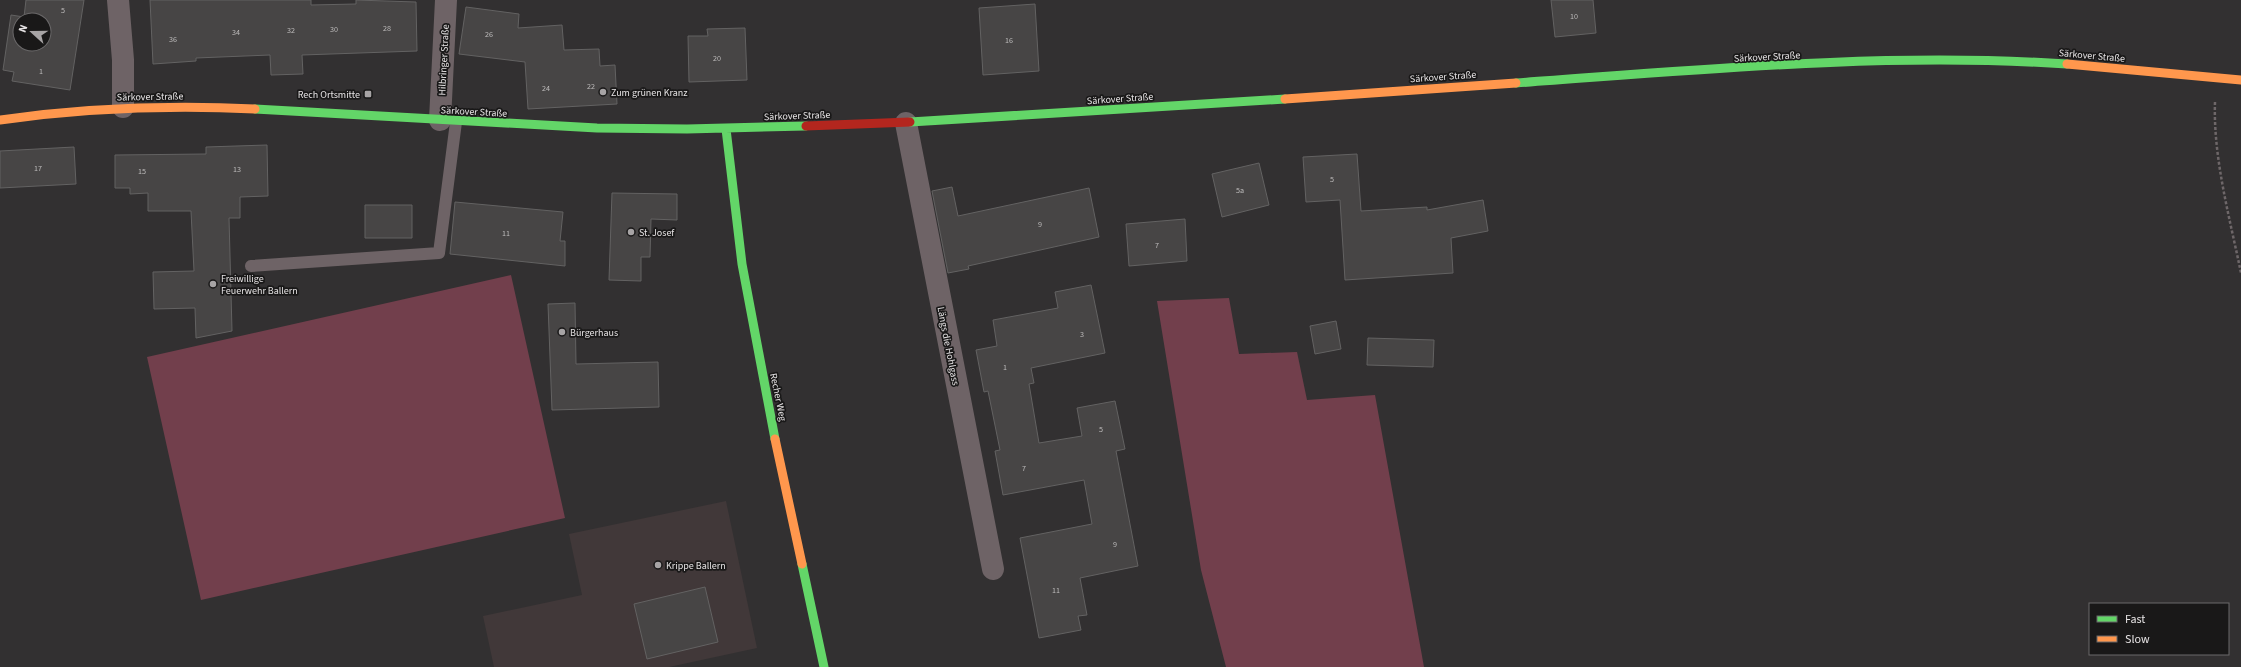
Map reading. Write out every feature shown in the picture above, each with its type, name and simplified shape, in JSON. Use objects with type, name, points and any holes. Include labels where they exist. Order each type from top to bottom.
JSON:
[{"type":"main road","name":"Särkover Straße","points":[[0,120],[76,110],[123,107],[184,106],[266,109],[603,129],[726,129],[906,123],[1656,73],[1892,60],[1975,60],[2052,63],[2241,80]]},
{"type":"main road","name":"Recher Weg","points":[[726,129],[731,183],[759,356],[824,667]]},
{"type":"street","points":[[118,0],[123,60],[123,107]]},
{"type":"street","name":"Hilbringer Straße","points":[[446,0],[448,121]]},
{"type":"street","name":"Längs die Hohlgass","points":[[906,123],[993,569]]},
{"type":"lane","points":[[251,266],[439,253],[448,121]]},
{"type":"path","points":[[2216,77],[2215,125],[2223,183],[2241,273]]},
{"type":"shaded area","points":[[511,275],[565,518],[201,600],[147,357]]},
{"type":"shaded area","points":[[1229,298],[1239,354],[1297,352],[1307,400],[1375,395],[1424,667],[1226,667],[1201,570],[1157,301]]},
{"type":"shaded area","name":"Krippe Ballern","points":[[726,501],[757,648],[669,667],[494,667],[483,616],[582,595],[569,534]]},
{"type":"building","points":[[26,0],[84,0],[70,90],[12,81],[14,72],[3,70],[11,15],[12,52],[52,52],[52,12],[25,12]]},
{"type":"building","points":[[150,0],[311,0],[311,5],[356,4],[356,0],[416,2],[417,51],[302,55],[303,74],[271,75],[270,55],[196,58],[196,61],[153,64]]},
{"type":"building","points":[[1551,0],[1593,0],[1596,33],[1555,37]]},
{"type":"building","points":[[1035,4],[1039,71],[983,75],[979,8]]},
{"type":"building","points":[[466,7],[519,14],[518,28],[562,25],[564,50],[599,49],[600,66],[615,65],[617,104],[528,109],[525,62],[459,54]]},
{"type":"building","points":[[745,28],[747,80],[689,82],[688,36],[708,36],[707,29]]},
{"type":"building","points":[[267,145],[268,196],[240,197],[240,218],[229,218],[232,331],[196,338],[195,308],[154,309],[153,272],[194,271],[191,211],[148,211],[148,193],[130,194],[130,188],[115,188],[115,155],[206,154],[206,147]]},
{"type":"building","points":[[74,147],[76,184],[0,188],[0,151]]},
{"type":"building","points":[[1357,154],[1361,211],[1427,207],[1427,210],[1483,200],[1488,231],[1451,238],[1453,273],[1345,280],[1340,200],[1306,202],[1303,157]]},
{"type":"building","points":[[1259,163],[1269,205],[1222,217],[1212,174]]},
{"type":"building","points":[[952,187],[958,216],[1089,188],[1099,237],[968,266],[969,269],[948,273],[932,191]]},
{"type":"building","name":"St. Josef","points":[[612,193],[677,194],[677,220],[651,219],[650,257],[641,257],[641,281],[609,280]]},
{"type":"building","points":[[455,202],[563,212],[560,241],[565,241],[565,266],[450,254]]},
{"type":"building","points":[[365,205],[412,205],[412,238],[365,238]]},
{"type":"building","points":[[1185,219],[1187,261],[1129,266],[1126,224]]},
{"type":"building","points":[[1091,285],[1105,353],[1031,368],[1034,383],[1029,384],[1039,443],[1082,436],[1077,408],[1115,401],[1125,449],[1116,451],[1138,566],[1080,578],[1087,615],[1078,616],[1081,630],[1039,638],[1020,538],[1092,524],[1084,480],[1003,495],[995,451],[1000,450],[988,391],[984,392],[976,350],[997,346],[993,320],[1058,308],[1055,292]]},
{"type":"building","name":"Bürgerhaus","points":[[575,303],[576,364],[658,362],[659,407],[552,410],[548,304]]},
{"type":"building","points":[[1336,321],[1341,349],[1315,354],[1310,326]]},
{"type":"building","points":[[1368,338],[1434,340],[1433,367],[1367,365]]},
{"type":"building","points":[[705,587],[718,642],[647,659],[634,604]]},
{"type":"traffic: fast","points":[[1516,83],[1723,68],[1860,61],[1929,60],[2067,64]]},
{"type":"traffic: fast","points":[[910,122],[1285,99]]},
{"type":"traffic: fast","points":[[255,109],[597,128],[687,129],[806,126]]},
{"type":"traffic: fast","points":[[726,129],[742,264],[775,439]]},
{"type":"traffic: fast","points":[[802,564],[824,667]]},
{"type":"traffic: slow","points":[[2067,64],[2241,80]]},
{"type":"traffic: slow","points":[[1285,99],[1516,83]]},
{"type":"traffic: slow","points":[[0,120],[127,108],[191,107],[255,109]]},
{"type":"traffic: slow","points":[[775,439],[802,564]]},
{"type":"traffic: jam","points":[[806,126],[910,122]]},
{"type":"place","name":"Zum grünen Kranz","points":[[603,92]]},
{"type":"place","name":"Rech Ortsmitte","points":[[368,94]]},
{"type":"place","name":"St. Josef","points":[[631,232]]},
{"type":"place","name":"Freiwillige Feuerwehr Ballern","points":[[213,284]]},
{"type":"place","name":"Bürgerhaus","points":[[562,332]]},
{"type":"place","name":"Krippe Ballern","points":[[658,565]]}]
